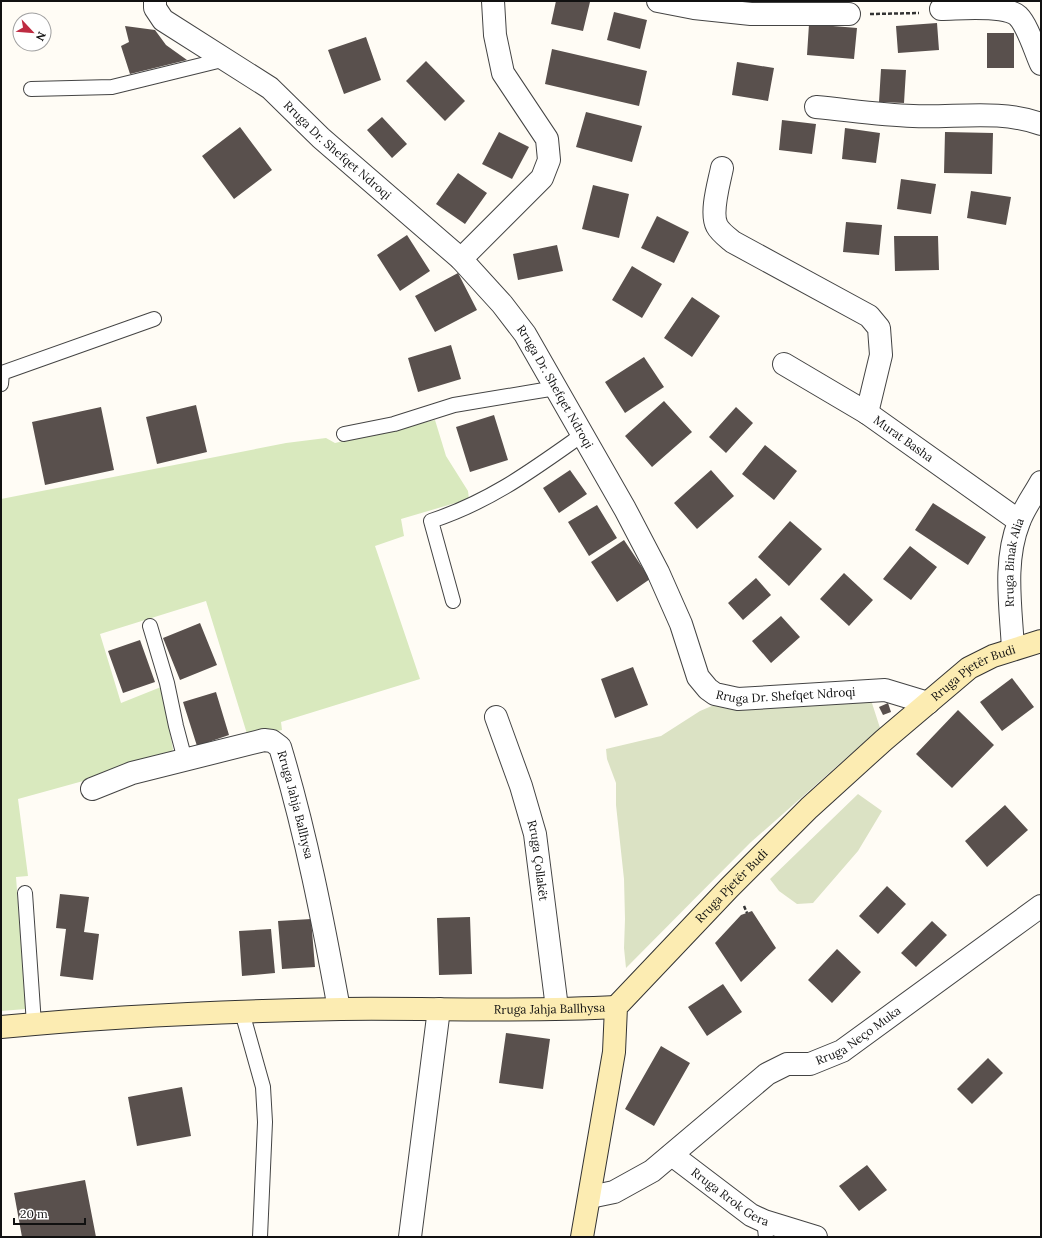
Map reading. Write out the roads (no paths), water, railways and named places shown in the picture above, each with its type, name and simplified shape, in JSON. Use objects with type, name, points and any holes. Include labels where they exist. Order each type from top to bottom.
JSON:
[{"type":"main road","name":"Rruga Pjetër Budi","points":[[616,1006],[729,888],[809,808],[884,740],[969,668],[1013,649],[1041,641]]},
{"type":"main road","name":"Rruga Jahja Ballhysa","points":[[1,1027],[242,1012],[439,1008],[499,1010],[616,1006]]},
{"type":"main road","points":[[582,1237],[614,1052],[616,1006]]},
{"type":"street","name":"Rruga Dr. Shefqet Ndroqi","points":[[155,1],[155,8],[163,20],[270,88],[321,138],[460,259],[502,304],[525,334],[625,509],[658,572],[681,624],[698,677],[708,689],[722,696],[738,699],[885,690],[928,703]]},
{"type":"street","points":[[460,259],[542,178],[549,160],[547,139],[503,73],[495,35],[493,1]]},
{"type":"street","points":[[658,1],[694,8],[751,14],[849,14]]},
{"type":"street","points":[[941,9],[1007,10],[1018,17],[1022,22],[1041,64]]},
{"type":"street","points":[[816,107],[914,116],[990,116],[1015,118],[1041,124]]},
{"type":"street","points":[[722,168],[714,214],[716,225],[723,233],[733,242],[869,316],[879,328],[881,355],[867,413]]},
{"type":"street","name":"Murat Basha","points":[[784,364],[867,413],[1019,521]]},
{"type":"street","name":"Rruga Binak Alia","points":[[1013,649],[1010,566],[1012,545],[1019,521],[1041,482]]},
{"type":"street","name":"Rruga Çollakët","points":[[496,717],[521,786],[534,834],[557,1008]]},
{"type":"street","name":"Rruga Jahja Ballhysa","points":[[92,788],[132,773],[264,740],[272,741],[280,747],[309,856],[321,911],[339,1010]]},
{"type":"street","name":"Rruga Neço Muka","points":[[590,1197],[614,1192],[652,1170],[672,1155],[767,1074],[787,1064],[810,1064],[842,1051],[1041,906]]},
{"type":"street","points":[[410,1237],[439,1008]]},
{"type":"street","name":"Rruga Rrok Gera","points":[[672,1155],[751,1215],[765,1229],[816,1237]]},
{"type":"lane","points":[[31,89],[112,87],[226,59]]},
{"type":"lane","points":[[1,384],[2,373],[154,319]]},
{"type":"lane","points":[[344,434],[394,424],[454,405],[556,388]]},
{"type":"lane","points":[[454,601],[430,521],[471,506],[498,492],[582,435]]},
{"type":"lane","points":[[150,626],[167,683],[185,760]]},
{"type":"lane","points":[[25,893],[34,1024]]},
{"type":"lane","points":[[242,1012],[263,1087],[266,1122],[260,1237]]}]
